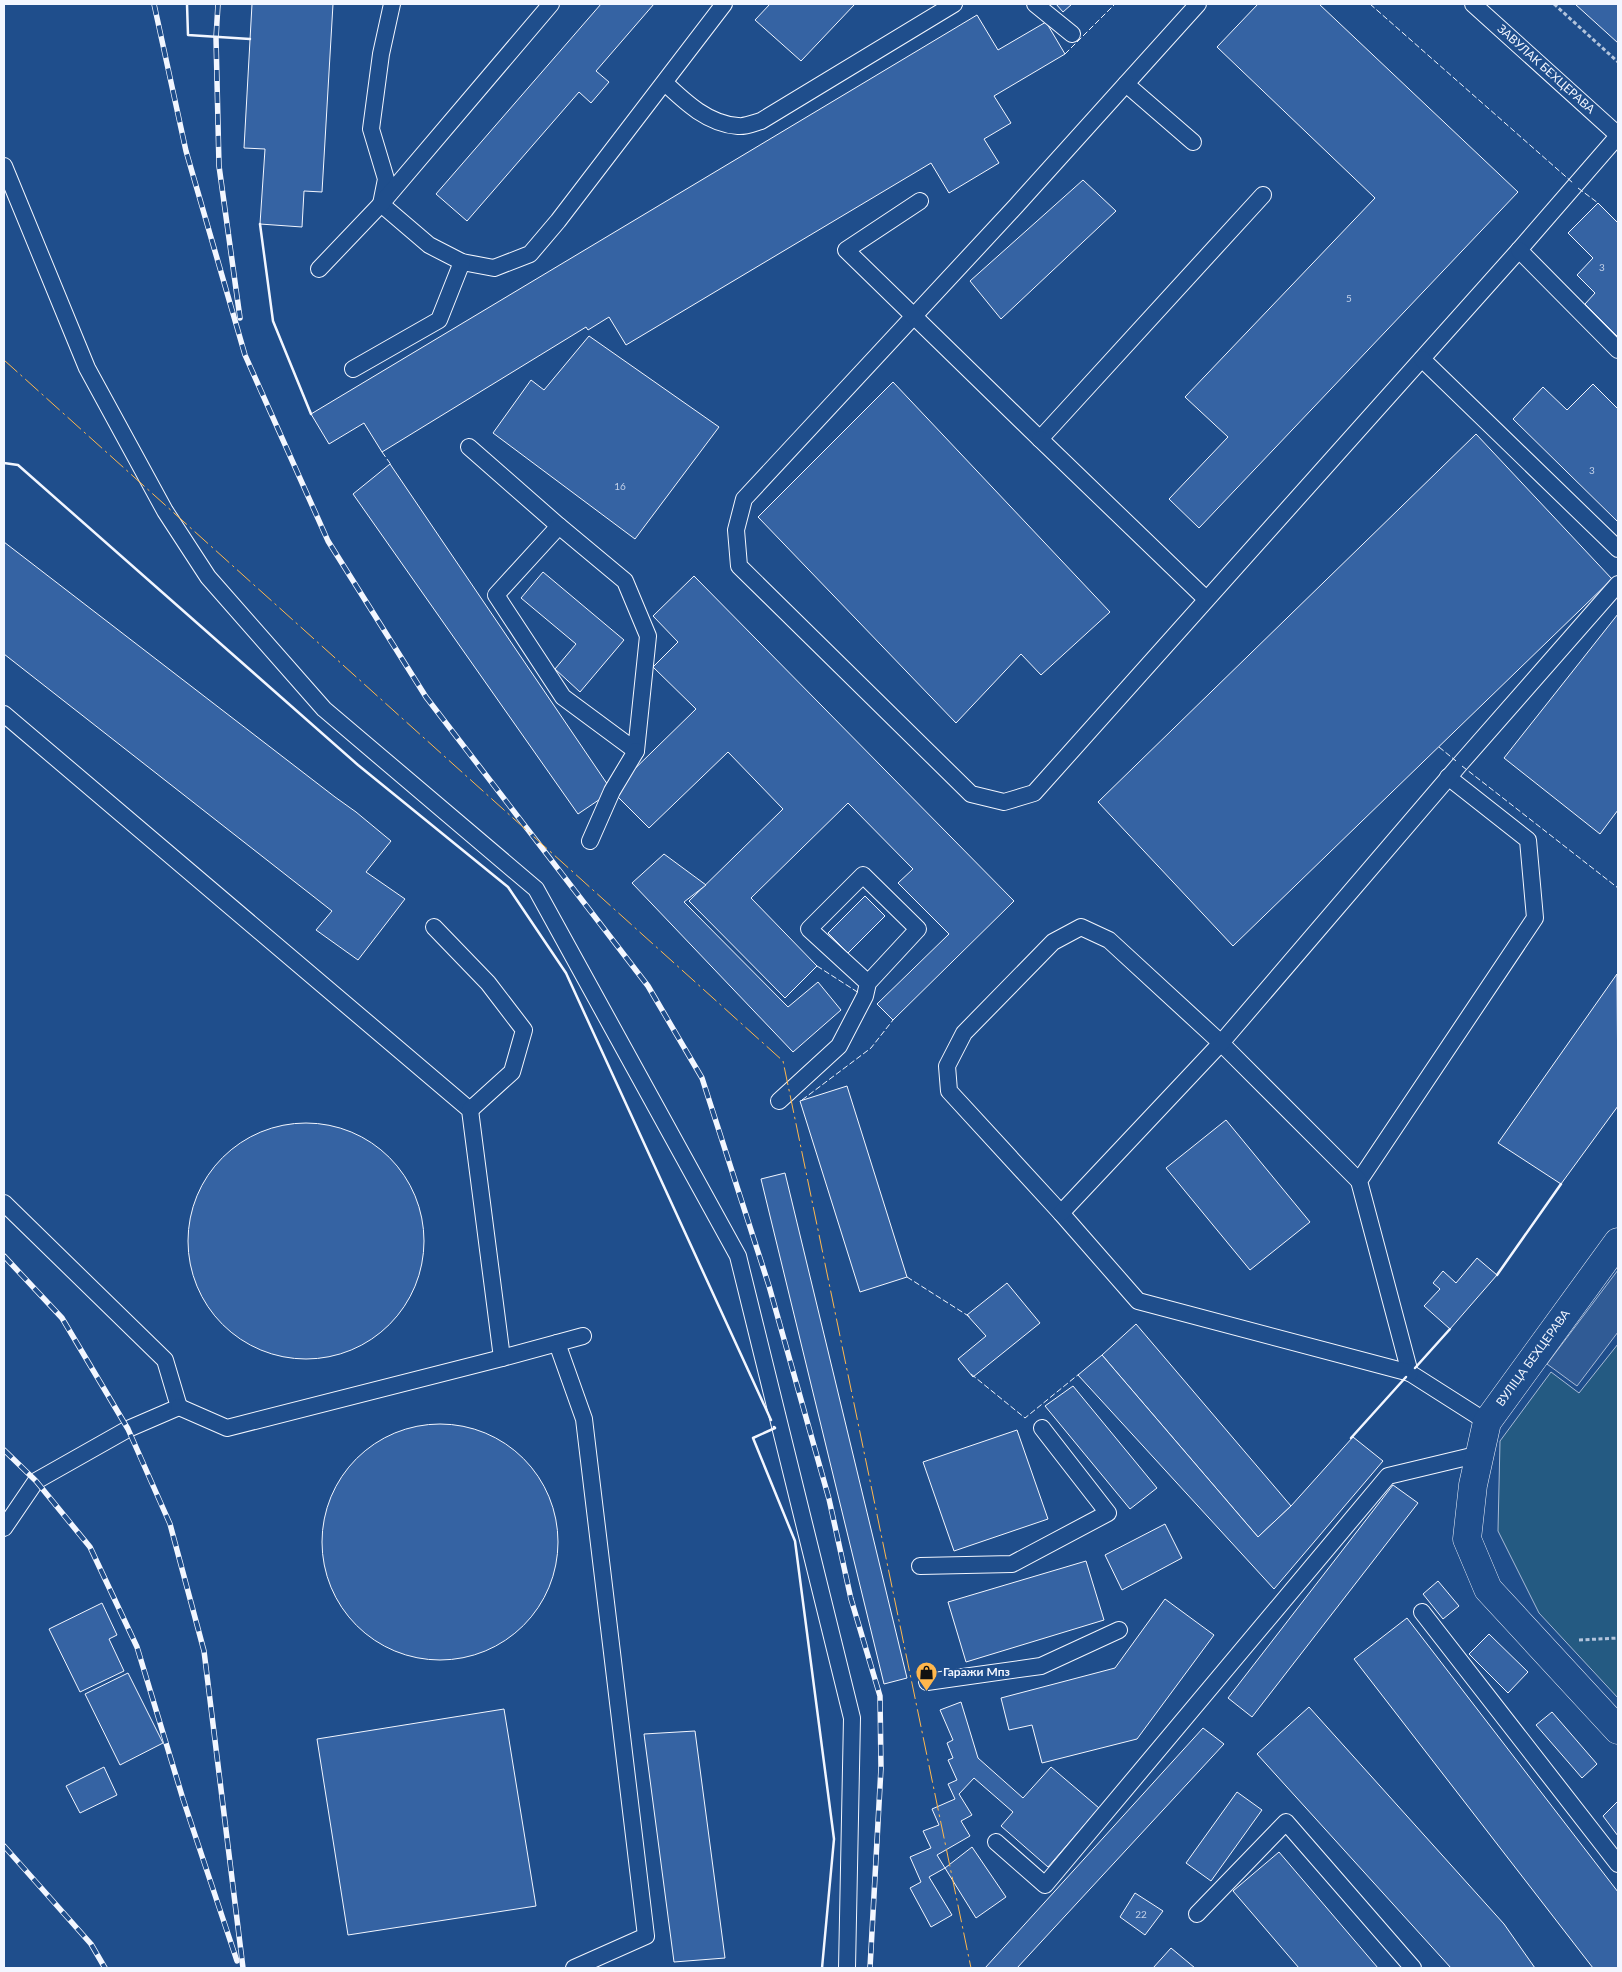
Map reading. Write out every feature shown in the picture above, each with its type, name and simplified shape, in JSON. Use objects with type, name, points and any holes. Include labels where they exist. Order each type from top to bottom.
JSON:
[{"type":"street","name":"ВУЛІЦА БЕХЦЕРАВА","points":[[1618,1242],[1487,1422],[1472,1486],[1467,1539],[1488,1589],[1618,1730]]},
{"type":"lane","points":[[381,204],[386,179],[371,129],[381,54],[392,4]]},
{"type":"lane","points":[[319,269],[381,204],[551,4]]},
{"type":"lane","points":[[381,204],[429,245],[462,262],[494,268],[530,254],[558,221],[724,4]]},
{"type":"lane","points":[[664,83],[687,105],[717,122],[739,127],[761,121],[954,4]]},
{"type":"lane","points":[[1035,4],[1072,34]]},
{"type":"lane","points":[[1198,4],[744,499],[736,530],[739,566],[971,794],[1004,802],[1034,793],[1519,250],[1618,135]]},
{"type":"lane","name":"ЗАВУЛАК БЕХЦЕРАВА","points":[[1473,4],[1618,135]]},
{"type":"lane","points":[[1126,84],[1193,142]]},
{"type":"lane","points":[[4,166],[87,368],[164,511],[208,577],[324,709],[536,889],[738,1256],[852,1718],[847,1968]]},
{"type":"lane","points":[[1040,439],[1263,195]]},
{"type":"lane","points":[[920,201],[846,250],[1206,599]]},
{"type":"lane","points":[[1519,250],[1618,350]]},
{"type":"lane","points":[[352,369],[439,320],[462,262]]},
{"type":"lane","points":[[1422,358],[1618,549]]},
{"type":"lane","points":[[469,447],[625,581],[648,636],[636,751],[612,791],[590,841]]},
{"type":"lane","points":[[559,526],[496,595],[562,697],[636,751]]},
{"type":"lane","points":[[1061,1214],[1221,1043],[1448,776],[1618,584]]},
{"type":"lane","points":[[4,714],[470,1110],[502,1358]]},
{"type":"lane","points":[[1359,1181],[1535,918],[1528,840],[1448,776]]},
{"type":"lane","points":[[779,1101],[839,1046],[865,996],[868,983],[918,929],[863,875],[808,928],[868,983]]},
{"type":"lane","points":[[434,927],[488,983],[524,1030],[512,1072],[470,1110]]},
{"type":"lane","points":[[1410,1373],[1359,1181],[1221,1043],[1109,940],[1081,927],[1053,942],[964,1033],[947,1066],[948,1091],[1138,1301],[1410,1373],[1487,1422]]},
{"type":"lane","points":[[4,1203],[165,1360],[178,1407]]},
{"type":"lane","points":[[4,1528],[36,1481],[128,1428],[178,1407],[227,1428],[583,1336]]},
{"type":"lane","points":[[557,1342],[584,1419],[646,1936],[574,1968]]},
{"type":"lane","points":[[920,1566],[1012,1564],[1108,1513],[1042,1428]]},
{"type":"lane","points":[[996,1842],[1045,1885],[1388,1476],[1480,1454]]},
{"type":"lane","points":[[1422,1612],[1618,1864]]},
{"type":"lane","points":[[927,1682],[1042,1666],[1119,1630]]},
{"type":"lane","points":[[1197,1914],[1286,1822],[1413,1968]]},
{"type":"path","points":[[1554,4],[1618,62]]},
{"type":"shaded area","points":[[1618,1270],[1618,1332],[1577,1386],[1547,1364]]},
{"type":"shaded area","points":[[1618,1344],[1618,1698],[1539,1613],[1498,1531],[1500,1441],[1551,1372],[1579,1393]]},
{"type":"building","points":[[252,4],[333,4],[322,192],[304,191],[302,227],[260,224],[265,149],[244,148]]},
{"type":"building","points":[[601,4],[654,4],[596,71],[609,82],[591,103],[579,92],[467,221],[436,194]]},
{"type":"building","points":[[770,4],[855,4],[801,61],[755,20]]},
{"type":"building","points":[[1056,4],[1072,4],[1063,12]]},
{"type":"building","points":[[1258,4],[1319,4],[1518,192],[1199,528],[1169,499],[1228,437],[1185,397],[1375,198],[1217,47]]},
{"type":"building","points":[[1575,4],[1618,4],[1618,43]]},
{"type":"building","points":[[977,15],[998,50],[1046,22],[1065,54],[994,96],[1011,123],[984,139],[999,163],[949,193],[931,163],[626,345],[609,317],[588,330],[586,327],[382,452],[364,423],[329,444],[311,414]]},
{"type":"building","points":[[1083,180],[1116,211],[1001,319],[970,281]]},
{"type":"building","points":[[1598,203],[1618,223],[1618,337],[1585,304],[1595,293],[1577,275],[1593,258],[1568,233]]},
{"type":"building","points":[[589,336],[719,427],[635,539],[493,433],[531,380],[544,390]]},
{"type":"building","points":[[893,382],[1110,612],[1041,675],[1021,654],[956,723],[758,517]]},
{"type":"building","points":[[1593,384],[1618,409],[1618,522],[1513,419],[1543,387],[1567,410]]},
{"type":"building","points":[[1476,434],[1612,579],[1233,946],[1098,802]]},
{"type":"building","points":[[390,464],[612,791],[578,814],[353,494]]},
{"type":"building","points":[[4,542],[356,812],[391,841],[366,872],[405,899],[358,960],[316,930],[332,911],[4,654]]},
{"type":"building","points":[[543,572],[624,640],[580,692],[555,669],[576,644],[521,598]]},
{"type":"building","points":[[694,576],[1014,901],[893,1020],[877,1004],[949,934],[898,883],[913,869],[848,803],[751,898],[817,966],[785,998],[689,901],[783,809],[728,752],[649,828],[612,791],[696,709],[653,667],[678,642],[653,616]]},
{"type":"building","points":[[1618,614],[1618,810],[1600,834],[1504,758]]},
{"type":"building","points":[[664,854],[706,885],[684,902],[788,1007],[818,982],[841,1010],[793,1052],[632,883]]},
{"type":"building","points":[[865,896],[885,916],[848,953],[828,933]]},
{"type":"building","points":[[1617,974],[1618,1106],[1561,1184],[1498,1143]]},
{"type":"building","points":[[847,1086],[907,1277],[860,1292],[800,1101]]},
{"type":"building","points":[[1226,1120],[1310,1222],[1250,1270],[1166,1168]]},
{"type":"building","points":[[294,1123],[318,1123],[340,1128],[362,1137],[390,1157],[404,1175],[415,1196],[422,1218],[424,1241],[422,1264],[415,1286],[404,1307],[390,1325],[362,1345],[340,1354],[318,1359],[294,1359],[272,1354],[250,1345],[222,1325],[202,1297],[193,1275],[188,1253],[188,1229],[193,1207],[202,1185],[222,1157],[250,1137],[272,1128]]},
{"type":"building","points":[[785,1173],[907,1678],[884,1684],[761,1179]]},
{"type":"building","points":[[1477,1258],[1497,1275],[1450,1329],[1424,1306],[1440,1289],[1433,1283],[1443,1271],[1456,1283]]},
{"type":"building","points":[[1007,1283],[1040,1323],[973,1377],[958,1359],[986,1336],[967,1315]]},
{"type":"building","points":[[1136,1324],[1291,1506],[1258,1537],[1102,1355]]},
{"type":"building","points":[[1102,1355],[1258,1537],[1291,1506],[1353,1437],[1383,1461],[1274,1589],[1078,1375]]},
{"type":"building","points":[[1073,1386],[1157,1488],[1130,1509],[1045,1406]]},
{"type":"building","points":[[428,1424],[452,1424],[474,1429],[496,1438],[524,1458],[538,1476],[549,1497],[556,1519],[558,1542],[556,1565],[549,1587],[538,1608],[524,1626],[496,1646],[474,1655],[452,1660],[428,1660],[406,1655],[384,1646],[356,1626],[336,1598],[327,1576],[322,1554],[322,1530],[327,1508],[336,1486],[356,1458],[384,1438],[406,1429]]},
{"type":"building","points":[[1017,1430],[1048,1519],[954,1551],[923,1462]]},
{"type":"building","points":[[1393,1485],[1418,1503],[1252,1717],[1228,1698]]},
{"type":"building","points":[[1165,1524],[1182,1558],[1122,1590],[1105,1555]]},
{"type":"building","points":[[1086,1561],[1104,1620],[966,1662],[948,1602]]},
{"type":"building","points":[[1438,1581],[1459,1606],[1443,1619],[1423,1594]]},
{"type":"building","points":[[1165,1599],[1214,1635],[1137,1739],[1042,1763],[1032,1725],[1009,1730],[1001,1698],[1115,1668]]},
{"type":"building","points":[[102,1603],[117,1635],[109,1639],[124,1671],[80,1692],[49,1629]]},
{"type":"building","points":[[1407,1618],[1618,1892],[1618,1968],[1593,1968],[1354,1659]]},
{"type":"building","points":[[1489,1634],[1528,1672],[1508,1693],[1469,1654]]},
{"type":"building","points":[[128,1673],[163,1743],[120,1765],[85,1694]]},
{"type":"building","points":[[961,1702],[978,1758],[1023,1798],[1051,1767],[1099,1808],[1048,1867],[1001,1826],[1013,1812],[974,1778],[959,1794],[972,1815],[961,1821],[970,1836],[937,1855],[945,1868],[929,1877],[952,1915],[931,1927],[910,1888],[921,1882],[910,1857],[931,1848],[923,1831],[939,1825],[932,1809],[955,1799],[948,1784],[957,1780],[948,1760],[953,1758],[947,1743],[953,1740],[940,1710]]},
{"type":"building","points":[[1309,1707],[1504,1924],[1535,1968],[1451,1968],[1257,1754]]},
{"type":"building","points":[[504,1709],[536,1906],[348,1935],[317,1739]]},
{"type":"building","points":[[1552,1712],[1597,1764],[1582,1778],[1536,1725]]},
{"type":"building","points":[[1203,1728],[1224,1744],[1017,1968],[985,1968]]},
{"type":"building","points":[[695,1731],[725,1958],[674,1962],[644,1734]]},
{"type":"building","points":[[104,1767],[117,1795],[80,1813],[66,1786]]},
{"type":"building","points":[[1237,1792],[1262,1810],[1211,1881],[1186,1863]]},
{"type":"building","points":[[1618,1801],[1618,1836],[1603,1816]]},
{"type":"building","points":[[972,1847],[1006,1897],[976,1918],[945,1868]]},
{"type":"building","points":[[1279,1852],[1378,1968],[1299,1968],[1233,1891]]},
{"type":"building","points":[[1135,1893],[1163,1911],[1145,1935],[1120,1917]]},
{"type":"building","points":[[1171,1948],[1195,1968],[1153,1968]]},
{"type":"railway","points":[[154,4],[186,151],[245,355],[328,541],[426,697],[648,986],[702,1078],[769,1286],[829,1499],[851,1599],[880,1696],[881,1768],[870,1968]]},
{"type":"railway","points":[[218,4],[216,38],[219,166],[240,318]]},
{"type":"railway","points":[[4,1256],[62,1318],[128,1429],[170,1524],[204,1651],[243,1968]]},
{"type":"railway","points":[[4,1450],[36,1481],[90,1547],[137,1647],[183,1799],[237,1961]]},
{"type":"railway","points":[[4,1846],[91,1944],[105,1968]]},
{"type":"fence","points":[[1065,54],[1115,4]]},
{"type":"fence","points":[[1370,4],[1573,183]]},
{"type":"fence","points":[[1578,188],[1598,203]]},
{"type":"fence","points":[[382,452],[392,466]]},
{"type":"fence","points":[[1439,747],[1456,761]]},
{"type":"fence","points":[[1462,766],[1618,888]]},
{"type":"fence","points":[[817,966],[859,993]]},
{"type":"fence","points":[[802,1100],[871,1048],[893,1020],[891,1018]]},
{"type":"fence","points":[[907,1277],[970,1317]]},
{"type":"fence","points":[[971,1374],[1025,1418],[1079,1374]]},
{"type":"wall","points":[[187,4],[188,35],[250,39]]},
{"type":"wall","points":[[260,224],[273,321],[311,414]]},
{"type":"wall","points":[[4,463],[18,465],[358,765],[508,887],[566,973],[771,1420]]},
{"type":"wall","points":[[1497,1275],[1561,1184]]},
{"type":"wall","points":[[1415,1368],[1450,1329]]},
{"type":"wall","points":[[1351,1438],[1406,1377]]},
{"type":"wall","points":[[774,1427],[753,1438],[795,1541],[834,1839],[822,1968]]},
{"type":"power","points":[[4,360],[783,1061],[971,1968]]},
{"type":"place","name":"Гаражи Мпз","points":[[927,1691]]}]
